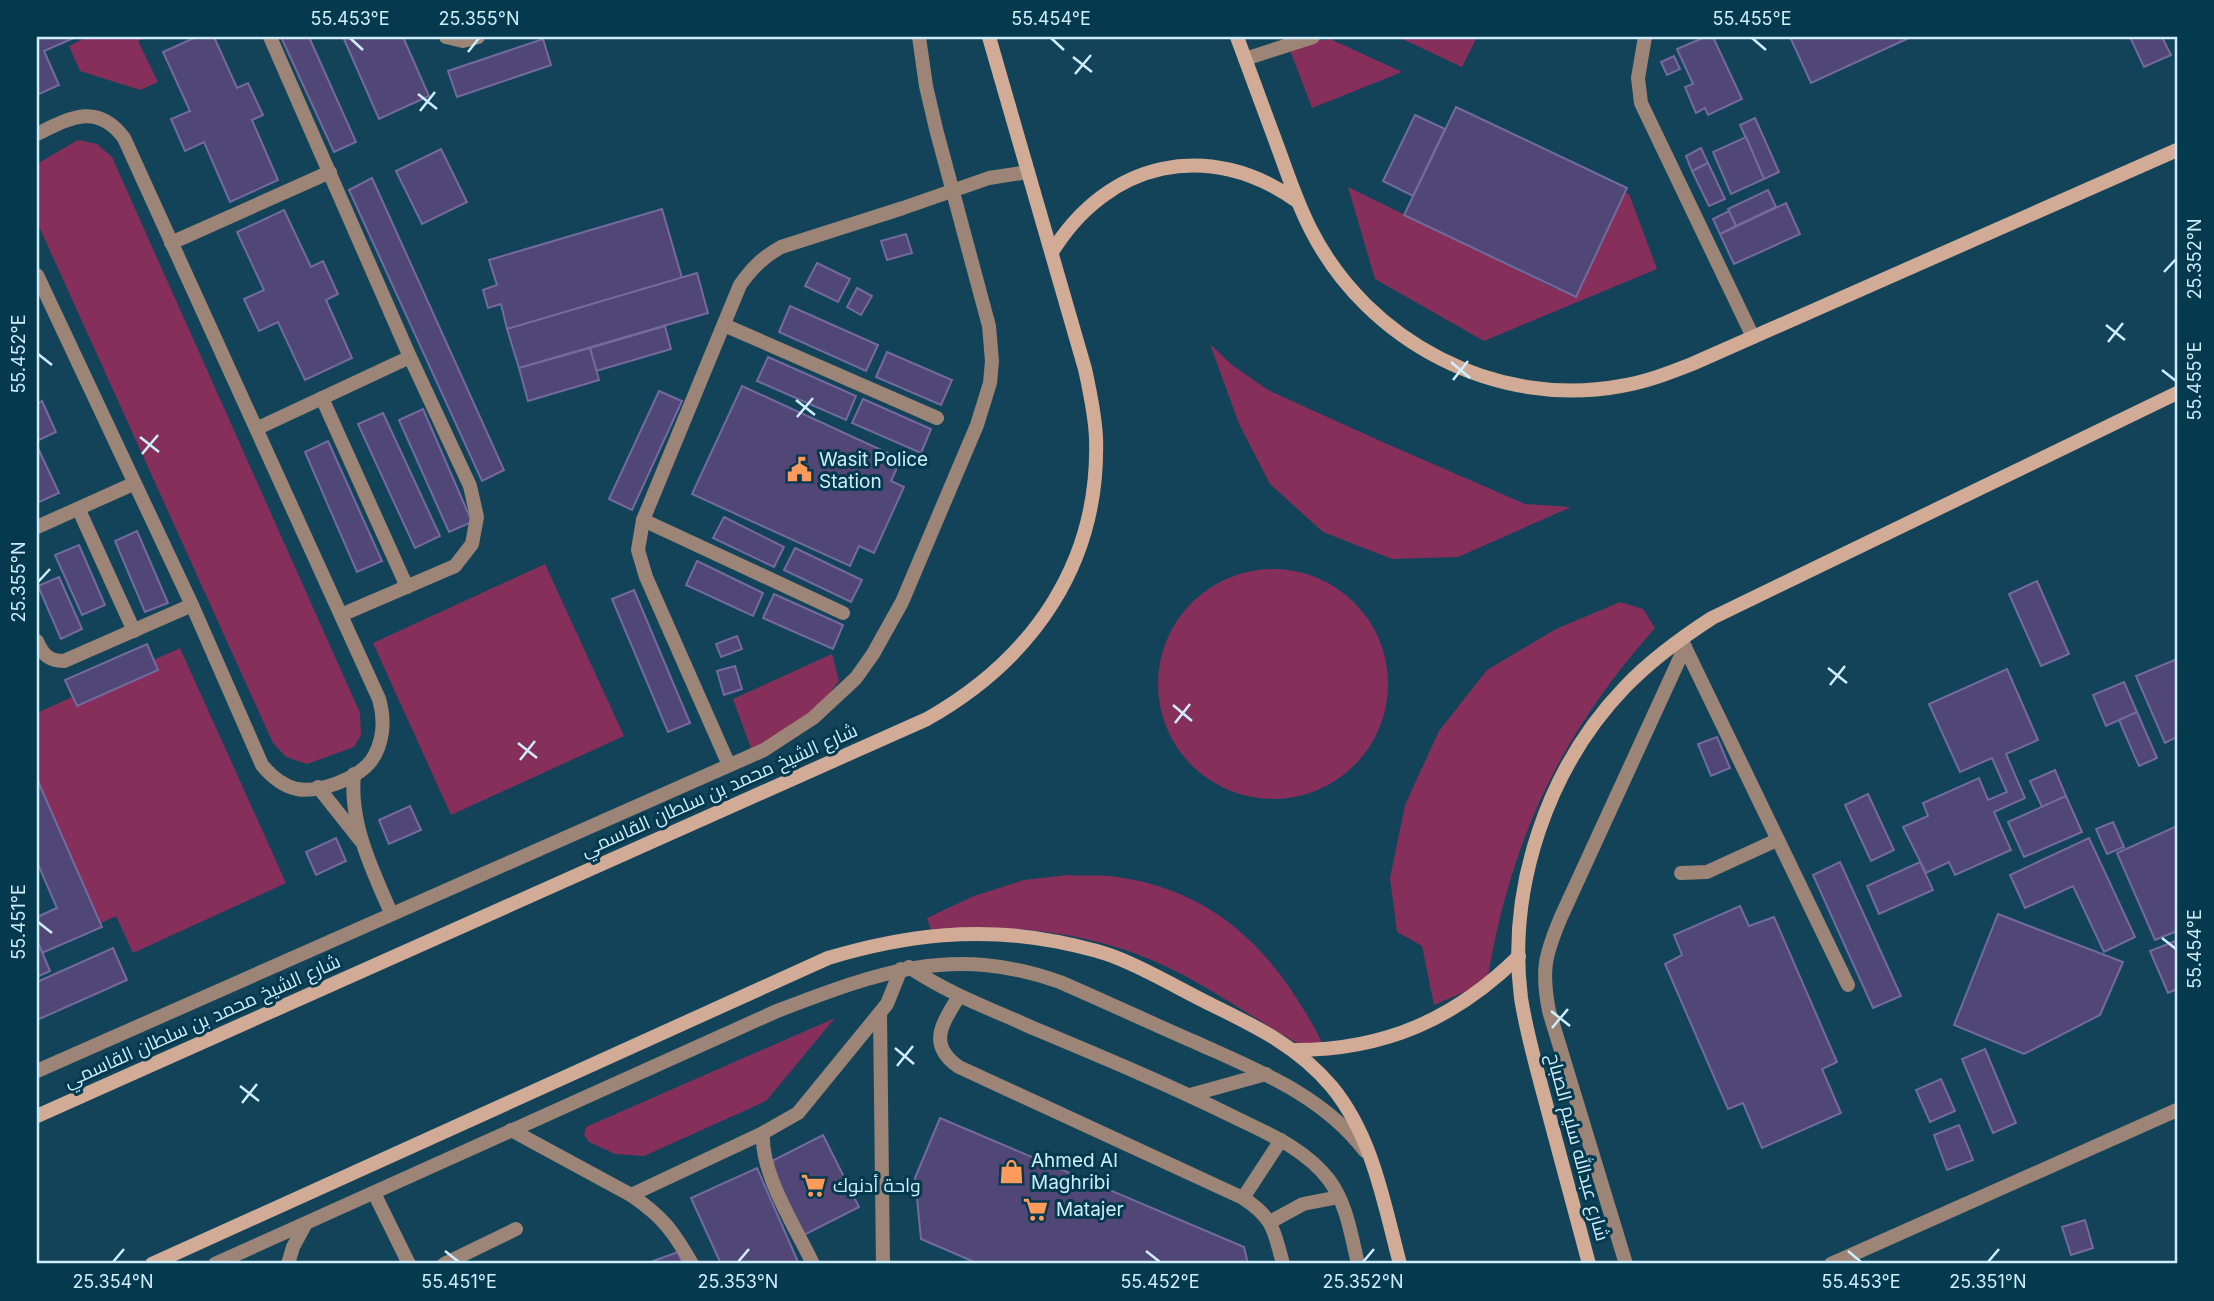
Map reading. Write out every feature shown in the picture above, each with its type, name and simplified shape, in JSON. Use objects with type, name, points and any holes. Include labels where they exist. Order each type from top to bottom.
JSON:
[{"type":"main road","name":"شارع الشيخ محمد بن سلطان القاسمي","points":[[37,1116],[927,719],[957,702],[985,681],[1033,632],[1053,603],[1081,540],[1095,472],[1096,438],[1085,369],[989,37]]},
{"type":"main road","points":[[1237,37],[1298,202],[1329,262],[1352,292],[1408,341],[1440,360],[1474,374],[1510,384],[1546,389],[1584,390],[1621,386],[1657,377],[2177,150]]},
{"type":"main road","points":[[1052,252],[1064,233],[1096,200],[1126,181],[1165,168],[1189,165],[1236,170],[1258,177],[1298,202]]},
{"type":"main road","name":"شارع عبدالله سليم الصباح","points":[[1589,1264],[1528,1035],[1521,996],[1519,956],[1525,882],[1542,822],[1561,777],[1580,745],[1625,687],[1712,618],[2177,393]]},
{"type":"main road","points":[[152,1264],[828,958],[868,946],[950,933],[1034,937],[1114,956],[1266,1031],[1294,1050],[1333,1088],[1361,1134],[1371,1158],[1400,1264]]},
{"type":"main road","points":[[1294,1050],[1365,1044],[1413,1029],[1448,1012],[1480,991],[1519,956]]},
{"type":"street","points":[[270,37],[410,357],[470,486],[477,517],[472,544],[455,566],[341,615]]},
{"type":"street","points":[[446,37],[463,41],[478,37]]},
{"type":"street","points":[[37,1071],[764,750],[813,718],[849,685],[873,654],[902,602],[977,425],[990,383],[992,343],[989,326],[926,86],[919,37]]},
{"type":"street","points":[[1245,59],[1313,37]]},
{"type":"street","points":[[1645,37],[1638,78],[1641,103],[1753,337]]},
{"type":"street","points":[[37,134],[78,116],[96,117],[112,125],[124,138],[379,699],[383,725],[376,751],[370,763],[354,774],[337,783],[298,789],[284,784],[262,765],[192,605],[42,301],[37,275]]},
{"type":"street","points":[[989,178],[1023,153]]},
{"type":"street","points":[[171,243],[330,172]]},
{"type":"street","points":[[729,765],[641,564],[638,550],[643,520],[740,285],[764,256],[781,247],[989,178],[1028,172]]},
{"type":"street","points":[[724,325],[937,418]]},
{"type":"street","points":[[258,428],[410,357]]},
{"type":"street","points":[[322,398],[407,587]]},
{"type":"street","points":[[37,527],[133,484]]},
{"type":"street","points":[[79,510],[134,631]]},
{"type":"street","points":[[643,520],[843,613]]},
{"type":"street","points":[[37,641],[47,657],[64,661],[192,605]]},
{"type":"street","points":[[1683,643],[1848,985]]},
{"type":"street","points":[[1626,1264],[1549,1010],[1544,983],[1545,958],[1683,643]]},
{"type":"street","points":[[354,774],[354,800],[363,844],[391,913]]},
{"type":"street","points":[[318,788],[363,844]]},
{"type":"street","points":[[1681,873],[1707,872],[1777,840]]},
{"type":"street","points":[[215,1264],[777,1011],[832,989],[905,968],[955,962],[1027,970],[1060,982],[1266,1074],[1328,1111],[1371,1158]]},
{"type":"street","points":[[905,968],[959,996],[1190,1095],[1281,1140],[1314,1164],[1328,1179],[1339,1197],[1358,1264]]},
{"type":"street","points":[[631,1195],[763,1133],[798,1113],[880,1013],[905,968]]},
{"type":"street","points":[[959,996],[939,1040],[949,1060],[1243,1198],[1263,1212],[1270,1222],[1283,1264]]},
{"type":"street","points":[[880,1013],[883,1264]]},
{"type":"street","points":[[1190,1095],[1266,1074]]},
{"type":"street","points":[[1831,1264],[2177,1110]]},
{"type":"street","points":[[511,1130],[631,1195],[668,1225],[692,1264]]},
{"type":"street","points":[[763,1133],[762,1146],[767,1170],[813,1264]]},
{"type":"street","points":[[1243,1198],[1281,1140]]},
{"type":"street","points":[[374,1193],[410,1264]]},
{"type":"street","points":[[1270,1222],[1303,1205],[1339,1197]]},
{"type":"street","points":[[288,1264],[293,1247],[305,1225]]},
{"type":"street","points":[[444,1264],[516,1229]]},
{"type":"shaded area","points":[[87,37],[148,37],[138,41],[158,82],[140,90],[80,71],[69,46]]},
{"type":"shaded area","points":[[1398,37],[1477,37],[1462,67]]},
{"type":"shaded area","points":[[1330,39],[1402,72],[1312,108],[1288,45]]},
{"type":"shaded area","points":[[78,140],[97,144],[112,157],[360,713],[361,735],[354,747],[307,764],[286,757],[273,743],[37,222],[37,164]]},
{"type":"shaded area","points":[[1609,186],[1629,194],[1657,269],[1484,341],[1375,279],[1348,187],[1558,290]]},
{"type":"shaded area","points":[[1210,344],[1232,365],[1268,390],[1378,440],[1525,504],[1571,507],[1458,557],[1392,559],[1323,532],[1270,484],[1239,424]]},
{"type":"shaded area","points":[[545,564],[624,736],[451,815],[373,643]]},
{"type":"shaded area","points":[[1273,569],[1295,571],[1317,578],[1337,588],[1362,611],[1383,651],[1388,684],[1386,706],[1379,728],[1369,748],[1346,773],[1306,794],[1273,799],[1251,797],[1229,790],[1209,780],[1184,757],[1163,717],[1158,684],[1160,662],[1167,640],[1177,620],[1200,595],[1240,574]]},
{"type":"shaded area","points":[[1620,602],[1643,609],[1655,628],[1621,668],[1592,709],[1544,792],[1525,836],[1510,882],[1487,982],[1434,1005],[1422,946],[1397,932],[1390,878],[1405,805],[1439,731],[1487,670],[1556,629]]},
{"type":"shaded area","points":[[180,648],[286,883],[133,953],[116,916],[86,930],[37,820],[37,713]]},
{"type":"shaded area","points":[[832,654],[839,681],[820,706],[752,751],[733,699]]},
{"type":"shaded area","points":[[1067,875],[1110,876],[1148,883],[1182,895],[1213,911],[1240,931],[1264,955],[1286,982],[1324,1046],[1303,1045],[1293,1041],[1187,977],[1125,950],[1062,934],[1030,930],[931,930],[927,918],[974,896],[1024,880]]},
{"type":"shaded area","points":[[835,1018],[766,1101],[644,1156],[615,1154],[589,1142],[584,1135],[586,1127]]},
{"type":"building","points":[[37,37],[76,37],[44,51],[59,85],[37,95]]},
{"type":"building","points":[[196,37],[214,37],[237,88],[248,83],[263,115],[252,120],[278,180],[230,202],[204,142],[185,151],[171,119],[190,111],[163,52]]},
{"type":"building","points":[[281,37],[309,37],[356,142],[334,152]]},
{"type":"building","points":[[343,37],[403,37],[429,96],[379,119]]},
{"type":"building","points":[[1705,37],[1713,37],[1742,99],[1708,115],[1705,108],[1696,113],[1685,87],[1693,84],[1677,49]]},
{"type":"building","points":[[1790,37],[1911,37],[1811,83]]},
{"type":"building","points":[[2130,37],[2162,37],[2171,55],[2144,67]]},
{"type":"building","points":[[543,39],[551,65],[457,97],[448,71]]},
{"type":"building","points":[[1674,56],[1680,69],[1667,75],[1661,62]]},
{"type":"building","points":[[1456,107],[1627,188],[1576,297],[1404,215]]},
{"type":"building","points":[[1415,115],[1445,129],[1413,196],[1383,181]]},
{"type":"building","points":[[1755,118],[1779,172],[1764,179],[1740,125]]},
{"type":"building","points":[[1746,137],[1764,179],[1731,194],[1713,152]]},
{"type":"building","points":[[1701,148],[1708,163],[1692,171],[1686,156]]},
{"type":"building","points":[[441,149],[467,202],[422,224],[396,171]]},
{"type":"building","points":[[1708,163],[1725,199],[1709,206],[1692,171]]},
{"type":"building","points":[[372,178],[504,470],[482,481],[349,190]]},
{"type":"building","points":[[1768,190],[1776,207],[1736,226],[1728,209]]},
{"type":"building","points":[[1786,203],[1800,234],[1734,264],[1720,234]]},
{"type":"building","points":[[662,209],[682,278],[507,329],[501,304],[488,308],[483,290],[497,285],[489,260]]},
{"type":"building","points":[[284,210],[311,267],[323,261],[338,294],[326,300],[352,358],[305,380],[278,322],[259,331],[244,299],[264,290],[237,232]]},
{"type":"building","points":[[1729,211],[1736,226],[1720,234],[1713,219]]},
{"type":"building","points":[[906,234],[912,253],[887,260],[881,241]]},
{"type":"building","points":[[817,263],[850,279],[838,302],[805,286]]},
{"type":"building","points":[[697,273],[708,313],[519,368],[507,329]]},
{"type":"building","points":[[857,288],[872,296],[861,315],[847,307]]},
{"type":"building","points":[[790,306],[878,345],[866,371],[779,332]]},
{"type":"building","points":[[665,326],[671,349],[596,371],[590,348]]},
{"type":"building","points":[[590,348],[599,380],[528,401],[519,368]]},
{"type":"building","points":[[887,352],[952,380],[941,405],[876,377]]},
{"type":"building","points":[[768,357],[856,396],[846,420],[757,381]]},
{"type":"building","name":"Wasit Police Station","points":[[742,386],[901,459],[891,481],[904,487],[874,553],[859,546],[850,566],[692,494]]},
{"type":"building","points":[[659,391],[682,401],[632,510],[609,499]]},
{"type":"building","points":[[863,399],[931,429],[921,453],[852,423]]},
{"type":"building","points":[[42,401],[56,432],[37,441],[37,404]]},
{"type":"building","points":[[423,409],[472,522],[449,532],[399,420]]},
{"type":"building","points":[[383,413],[440,536],[415,548],[358,424]]},
{"type":"building","points":[[328,441],[382,561],[357,572],[305,452]]},
{"type":"building","points":[[37,446],[59,493],[37,503]]},
{"type":"building","points":[[724,517],[784,547],[774,567],[713,538]]},
{"type":"building","points":[[137,531],[168,603],[145,612],[115,541]]},
{"type":"building","points":[[79,545],[105,605],[82,615],[55,555]]},
{"type":"building","points":[[795,548],[862,580],[851,602],[784,570]]},
{"type":"building","points":[[697,561],[763,593],[753,616],[686,585]]},
{"type":"building","points":[[59,577],[82,629],[61,639],[38,586]]},
{"type":"building","points":[[2037,581],[2069,654],[2041,666],[2009,594]]},
{"type":"building","points":[[634,590],[690,723],[668,732],[612,599]]},
{"type":"building","points":[[774,594],[843,625],[833,649],[763,618]]},
{"type":"building","points":[[737,636],[742,649],[721,657],[716,644]]},
{"type":"building","points":[[147,644],[158,670],[77,706],[65,680]]},
{"type":"building","points":[[2177,659],[2177,737],[2165,743],[2136,676]]},
{"type":"building","points":[[735,666],[742,689],[724,695],[717,671]]},
{"type":"building","points":[[2007,669],[2038,740],[2006,754],[2025,798],[1994,812],[2011,850],[1955,875],[1949,862],[1926,873],[1903,827],[1928,816],[1923,803],[1979,778],[1988,800],[2007,792],[1992,758],[1960,772],[1929,704]]},
{"type":"building","points":[[2124,682],[2137,712],[2106,726],[2093,695]]},
{"type":"building","points":[[2137,712],[2157,758],[2139,766],[2119,720]]},
{"type":"building","points":[[1717,737],[1730,768],[1711,776],[1698,744]]},
{"type":"building","points":[[2055,770],[2066,796],[2042,807],[2030,781]]},
{"type":"building","points":[[37,779],[102,927],[42,953],[37,940],[37,917],[57,908],[37,862]]},
{"type":"building","points":[[1868,794],[1894,850],[1871,861],[1845,805]]},
{"type":"building","points":[[2066,796],[2082,832],[2024,857],[2008,822]]},
{"type":"building","points":[[410,806],[421,830],[389,844],[379,820]]},
{"type":"building","points":[[2113,822],[2124,847],[2107,854],[2096,829]]},
{"type":"building","points":[[2177,826],[2177,931],[2155,940],[2117,853]]},
{"type":"building","points":[[336,838],[346,861],[316,875],[306,852]]},
{"type":"building","points":[[2089,838],[2135,937],[2104,952],[2073,886],[2025,908],[2010,875]]},
{"type":"building","points":[[1840,862],[1901,996],[1873,1008],[1813,875]]},
{"type":"building","points":[[1920,862],[1933,890],[1879,914],[1867,886]]},
{"type":"building","points":[[1740,906],[1749,926],[1774,917],[1837,1062],[1822,1069],[1841,1113],[1762,1148],[1743,1103],[1728,1109],[1665,964],[1682,955],[1674,935]]},
{"type":"building","points":[[1998,914],[2123,962],[2100,1015],[2024,1054],[1954,1025]]},
{"type":"building","points":[[37,940],[50,971],[37,977]]},
{"type":"building","points":[[2175,941],[2177,989],[2168,993],[2150,951]]},
{"type":"building","points":[[113,948],[127,980],[37,1020],[37,982]]},
{"type":"building","points":[[1985,1049],[2016,1123],[1993,1133],[1962,1059]]},
{"type":"building","points":[[1941,1079],[1955,1111],[1930,1122],[1916,1090]]},
{"type":"building","name":"Matajer","points":[[940,1118],[1244,1247],[1248,1264],[979,1264],[921,1239],[915,1178]]},
{"type":"building","points":[[1959,1125],[1973,1160],[1947,1170],[1934,1135]]},
{"type":"building","name":"واحة أدنوك","points":[[823,1135],[859,1207],[804,1235],[768,1163]]},
{"type":"building","points":[[757,1168],[799,1264],[721,1264],[691,1198]]},
{"type":"building","points":[[2085,1220],[2093,1248],[2071,1255],[2062,1227]]},
{"type":"building","points":[[678,1252],[683,1264],[645,1264]]},
{"type":"place","name":"Wasit Police Station","points":[[799,470]]},
{"type":"place","name":"Ahmed Al Maghribi","points":[[1011,1171]]},
{"type":"place","name":"واحة أدنوك","points":[[813,1185]]},
{"type":"place","name":"Matajer","points":[[1036,1209]]}]
